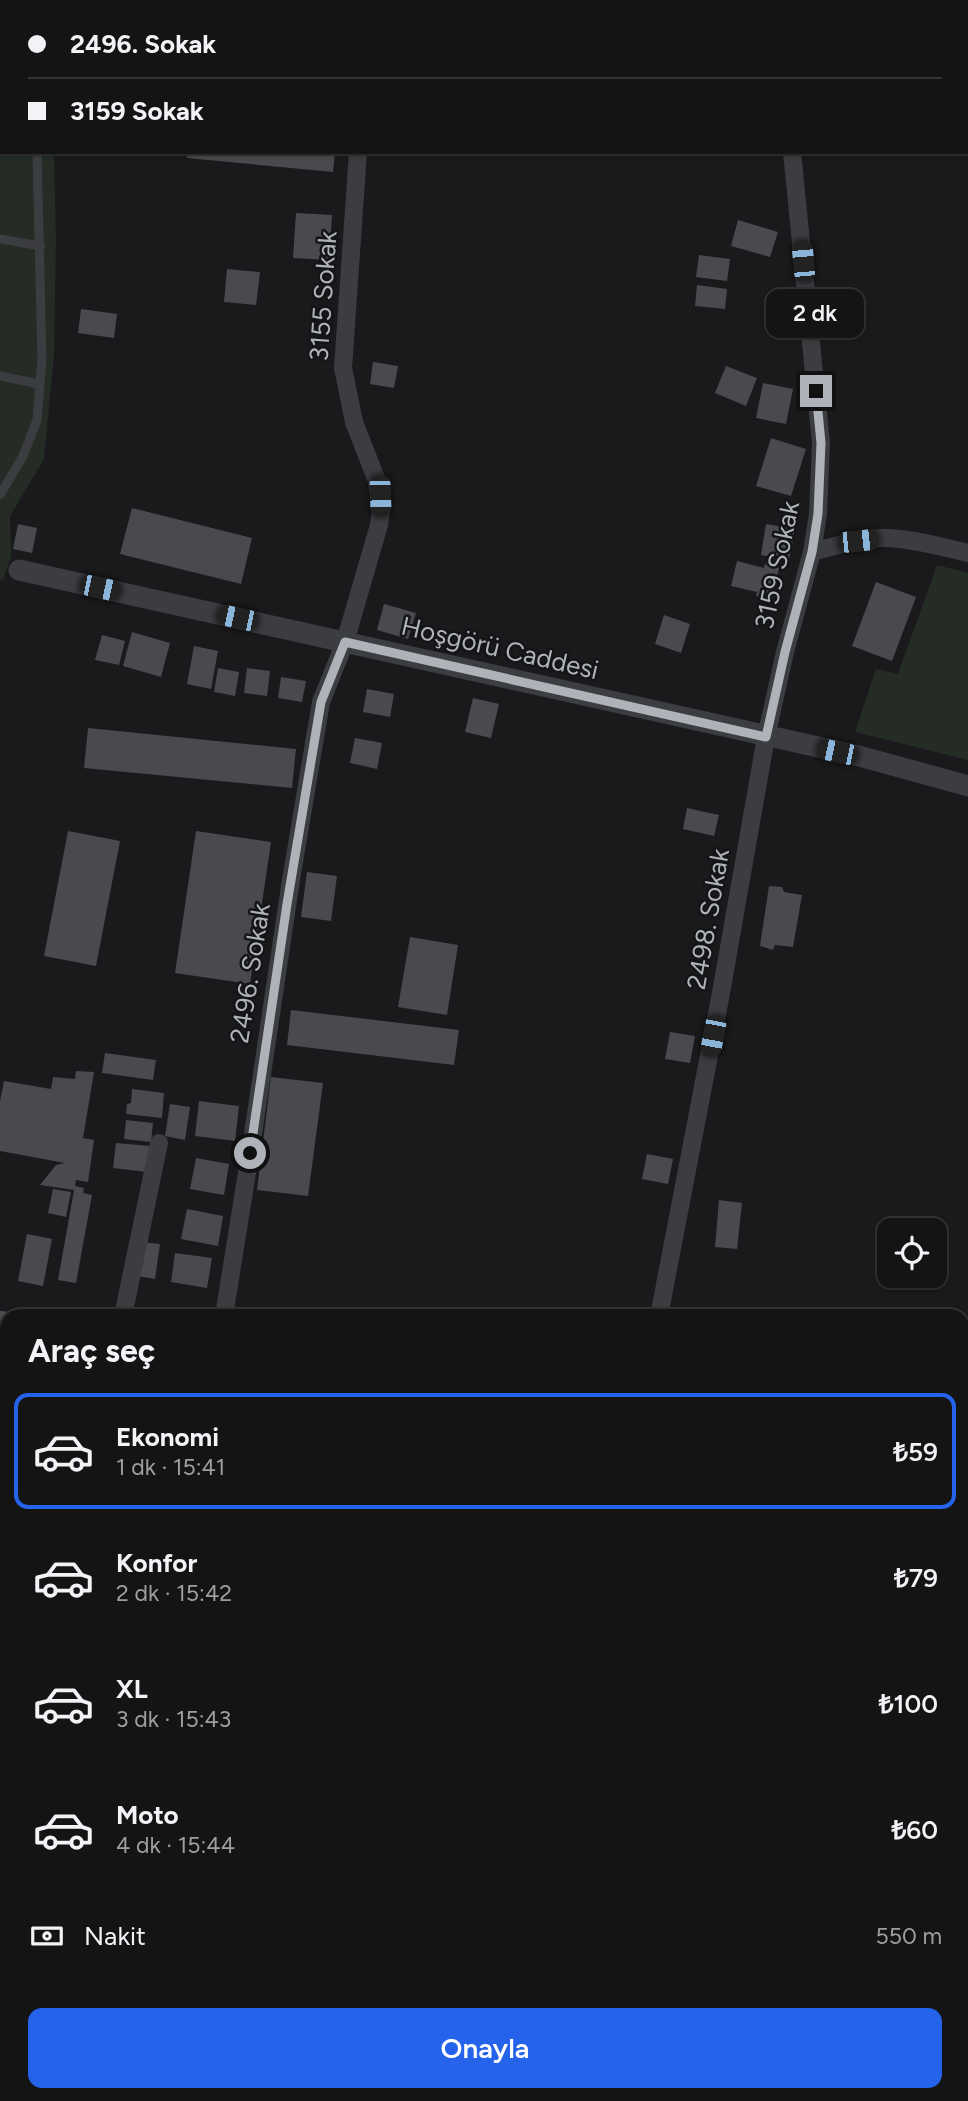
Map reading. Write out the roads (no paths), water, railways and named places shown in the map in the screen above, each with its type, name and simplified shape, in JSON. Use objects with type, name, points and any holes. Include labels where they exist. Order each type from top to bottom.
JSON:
[{"type":"street","name":"3155 Sokak","points":[[345,642],[377,538],[381,510],[377,481],[354,422],[343,368],[358,154]]},
{"type":"street","name":"3159 Sokak","points":[[766,737],[812,552],[818,514],[821,443],[792,154]]},
{"type":"street","points":[[812,552],[858,541],[886,538],[968,553]]},
{"type":"street","name":"Hoşgörü Caddesi","points":[[19,570],[910,768],[968,786]]},
{"type":"street","name":"2496. Sokak","points":[[224,1309],[321,702],[345,642]]},
{"type":"street","name":"2498. Sokak","points":[[660,1309],[721,993],[766,737]]},
{"type":"street","points":[[125,1309],[159,1143]]},
{"type":"lane","points":[[0,495],[23,456],[37,420],[42,360],[37,154]]},
{"type":"lane","points":[[0,239],[41,246]]},
{"type":"lane","points":[[0,376],[39,384]]}]
